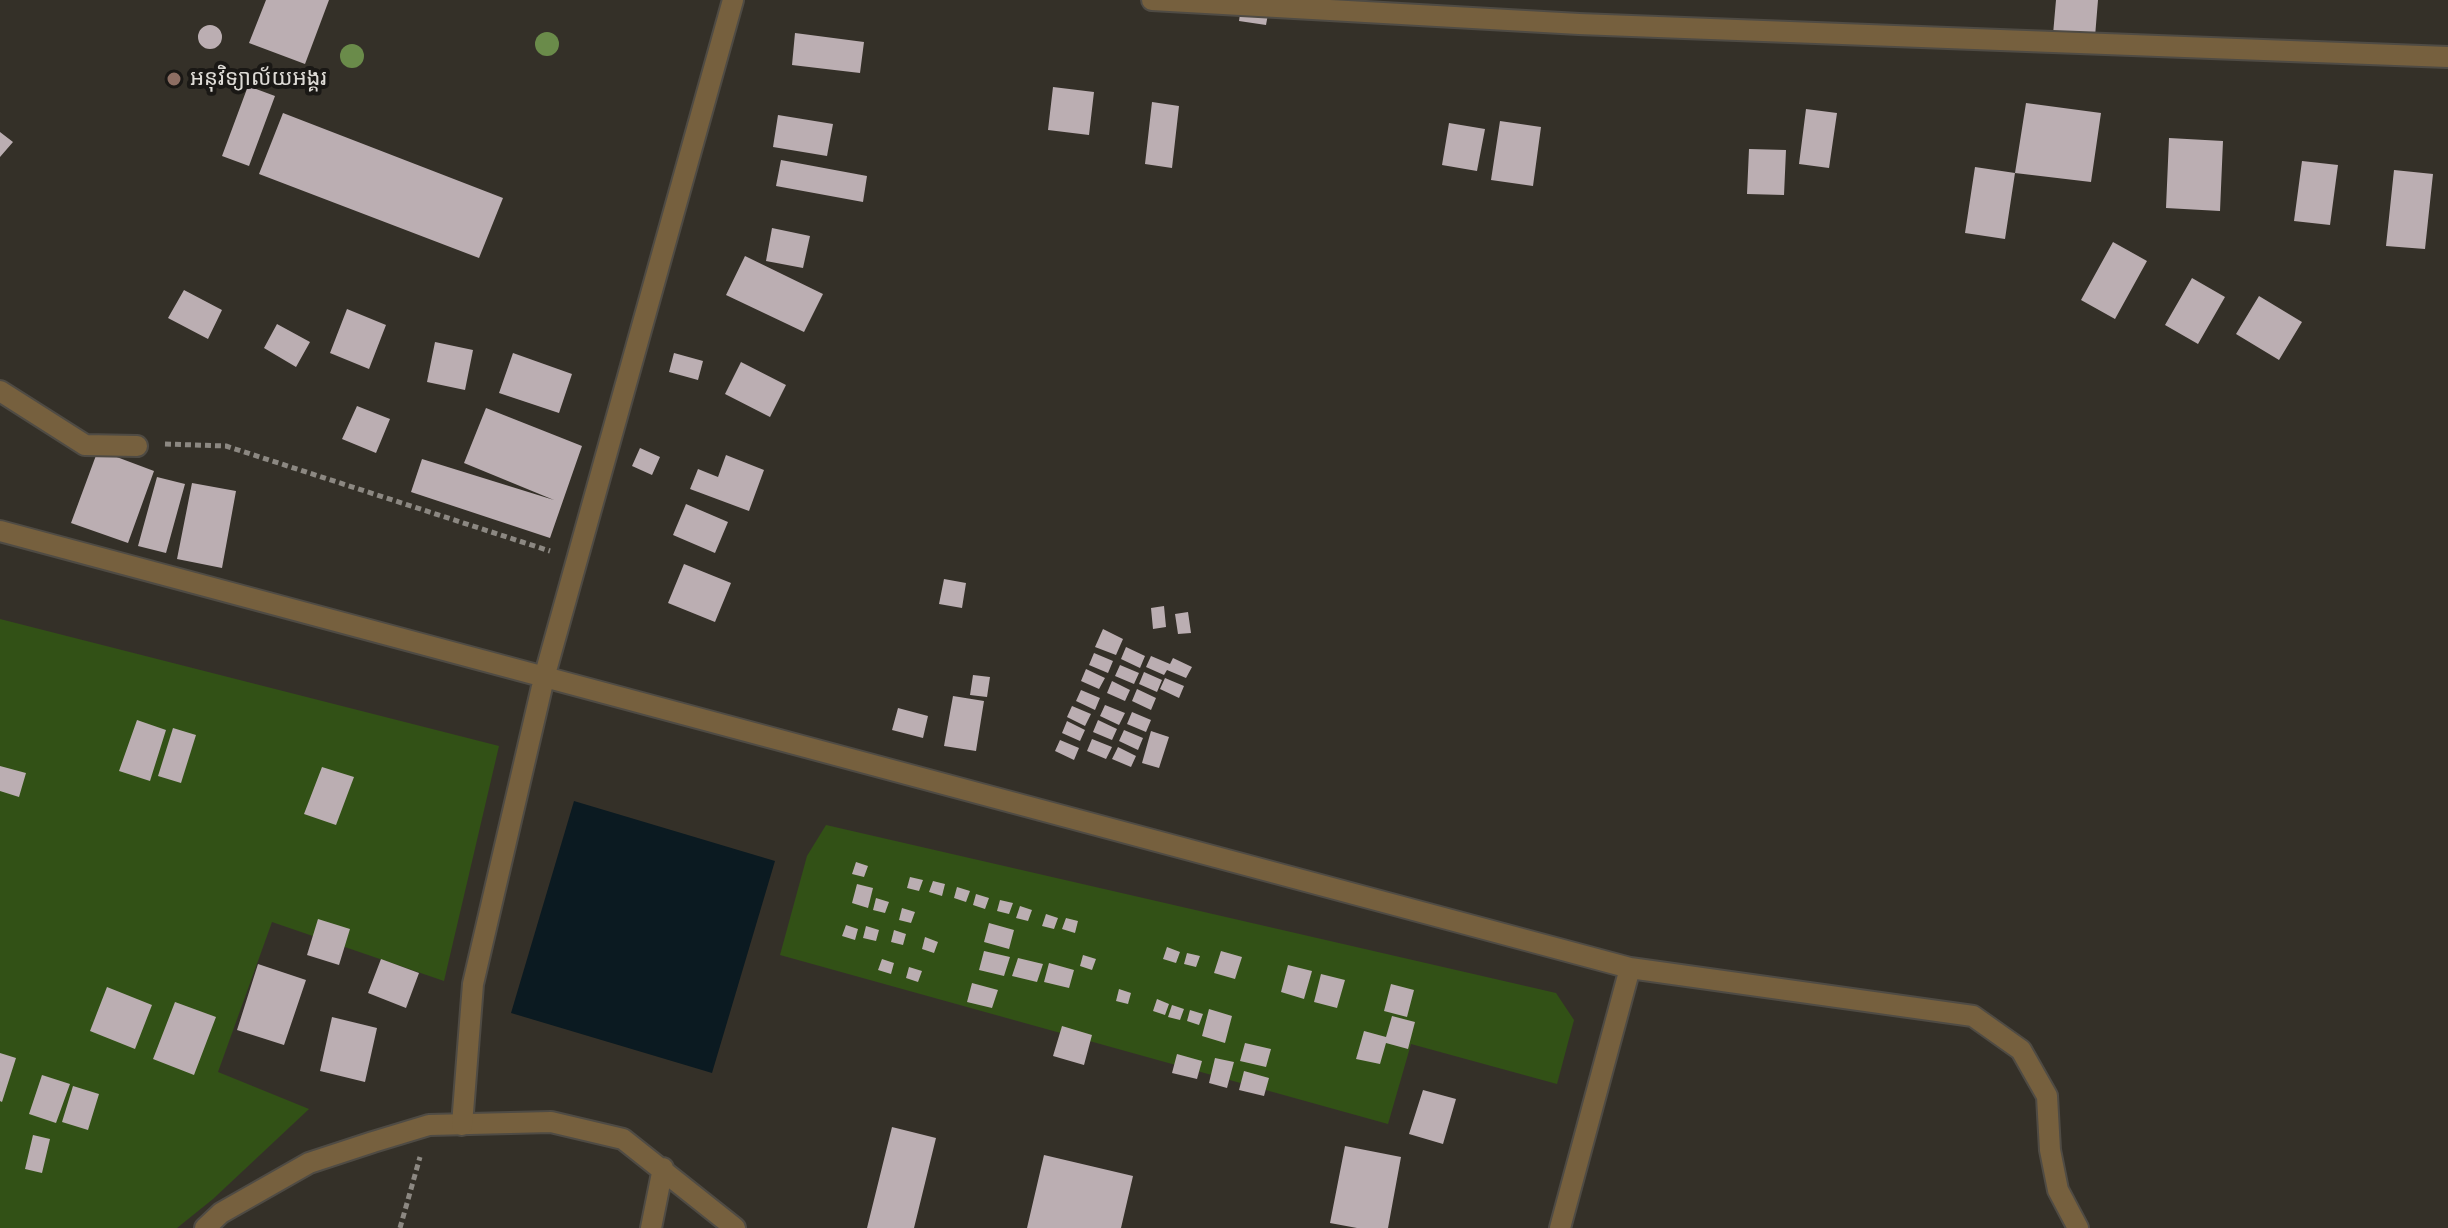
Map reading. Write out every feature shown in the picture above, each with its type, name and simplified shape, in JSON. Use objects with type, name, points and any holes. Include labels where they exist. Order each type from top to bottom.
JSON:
[{"type":"street","points":[[462,1125],[473,984],[544,678],[733,0]]},
{"type":"street","points":[[1152,0],[1579,24],[2448,57]]},
{"type":"street","points":[[0,391],[85,445],[137,446]]},
{"type":"street","points":[[0,531],[1630,968],[1973,1016],[2021,1050],[2047,1096],[2050,1150],[2058,1190],[2078,1228]]},
{"type":"street","points":[[1560,1228],[1630,968]]},
{"type":"street","points":[[205,1228],[221,1213],[309,1163],[429,1125],[551,1122],[623,1139],[735,1228]]},
{"type":"street","points":[[651,1228],[663,1168]]},
{"type":"path","points":[[137,446],[186,443],[226,446],[577,560]]},
{"type":"path","points":[[400,1228],[429,1125]]},
{"type":"green space","points":[[0,619],[499,746],[444,981],[272,922],[218,1072],[309,1109],[213,1199],[177,1228],[0,1228]]},
{"type":"green space","points":[[826,825],[1556,993],[1574,1020],[1557,1084],[1411,1044],[1388,1124],[780,955],[807,856]]},
{"type":"shaded area","points":[[574,801],[775,861],[712,1073],[511,1013]]},
{"type":"building","points":[[266,0],[329,0],[305,64],[249,43]]},
{"type":"building","points":[[1242,0],[1270,3],[1266,25],[1239,21]]},
{"type":"building","points":[[2056,0],[2098,0],[2094,49],[2052,46]]},
{"type":"building","points":[[210,25],[219,28],[222,37],[219,46],[210,49],[201,46],[198,37],[201,28]]},
{"type":"building","points":[[795,33],[864,42],[860,73],[792,65]]},
{"type":"building","points":[[248,86],[275,96],[249,166],[222,156]]},
{"type":"building","points":[[1053,87],[1094,92],[1089,135],[1048,130]]},
{"type":"building","points":[[1152,102],[1179,106],[1172,168],[1145,164]]},
{"type":"building","points":[[2026,103],[2101,113],[2091,182],[2015,173]]},
{"type":"building","points":[[1806,109],[1837,113],[1829,168],[1799,164]]},
{"type":"building","points":[[283,113],[503,198],[479,258],[259,174]]},
{"type":"building","points":[[778,115],[833,124],[827,156],[773,147]]},
{"type":"building","points":[[1500,121],[1541,127],[1533,186],[1491,180]]},
{"type":"building","points":[[1449,123],[1485,129],[1477,171],[1442,165]]},
{"type":"building","points":[[0,132],[13,142],[0,157]]},
{"type":"building","points":[[2169,138],[2223,141],[2220,211],[2166,208]]},
{"type":"building","points":[[1749,149],[1786,150],[1784,195],[1747,194]]},
{"type":"building","points":[[781,160],[867,176],[863,202],[776,186]]},
{"type":"building","points":[[2302,161],[2338,165],[2330,225],[2294,221]]},
{"type":"building","points":[[1975,167],[2015,173],[2005,239],[1965,233]]},
{"type":"building","points":[[2394,170],[2433,174],[2425,249],[2386,246]]},
{"type":"building","points":[[772,228],[810,236],[803,268],[766,261]]},
{"type":"building","points":[[2113,242],[2147,261],[2115,319],[2081,300]]},
{"type":"building","points":[[745,256],[823,294],[804,332],[726,295]]},
{"type":"building","points":[[2192,278],[2225,297],[2198,344],[2165,325]]},
{"type":"building","points":[[184,290],[222,310],[208,339],[168,318]]},
{"type":"building","points":[[2259,296],[2302,322],[2279,360],[2236,334]]},
{"type":"building","points":[[347,309],[386,325],[369,369],[330,353]]},
{"type":"building","points":[[277,324],[310,342],[296,367],[264,348]]},
{"type":"building","points":[[435,342],[473,350],[465,390],[427,382]]},
{"type":"building","points":[[513,353],[572,374],[559,413],[499,393]]},
{"type":"building","points":[[674,353],[703,361],[698,380],[669,372]]},
{"type":"building","points":[[741,362],[786,385],[770,417],[725,394]]},
{"type":"building","points":[[357,406],[390,419],[376,453],[342,439]]},
{"type":"building","points":[[486,408],[582,446],[550,538],[411,492],[422,459],[554,500],[464,463]]},
{"type":"building","points":[[640,448],[660,457],[652,475],[632,466]]},
{"type":"building","points":[[98,450],[154,471],[128,543],[71,523]]},
{"type":"building","points":[[726,455],[764,470],[749,511],[690,489],[698,469],[718,477]]},
{"type":"building","points":[[157,477],[185,484],[166,553],[138,546]]},
{"type":"building","points":[[192,483],[236,491],[222,568],[177,559]]},
{"type":"building","points":[[686,504],[728,522],[715,553],[673,535]]},
{"type":"building","points":[[684,564],[731,583],[715,622],[668,603]]},
{"type":"building","points":[[944,579],[966,583],[962,608],[939,604]]},
{"type":"building","points":[[1164,606],[1166,627],[1153,629],[1151,608]]},
{"type":"building","points":[[1188,612],[1191,633],[1178,634],[1175,614]]},
{"type":"building","points":[[1103,629],[1123,639],[1116,655],[1095,647]]},
{"type":"building","points":[[1126,647],[1145,656],[1140,668],[1121,659]]},
{"type":"building","points":[[1094,653],[1113,661],[1108,673],[1089,665]]},
{"type":"building","points":[[1151,656],[1170,664],[1173,658],[1192,667],[1186,678],[1167,670],[1164,675],[1146,667]]},
{"type":"building","points":[[1120,665],[1139,673],[1134,684],[1115,676]]},
{"type":"building","points":[[1086,669],[1105,678],[1099,689],[1081,681]]},
{"type":"building","points":[[1144,672],[1162,680],[1157,692],[1139,684]]},
{"type":"building","points":[[973,675],[990,677],[987,697],[970,695]]},
{"type":"building","points":[[1165,678],[1184,686],[1179,698],[1160,689]]},
{"type":"building","points":[[1112,681],[1130,690],[1125,701],[1107,693]]},
{"type":"building","points":[[1137,689],[1156,698],[1151,710],[1132,701]]},
{"type":"building","points":[[1081,690],[1100,698],[1095,710],[1076,701]]},
{"type":"building","points":[[953,696],[984,701],[976,751],[944,746]]},
{"type":"building","points":[[1105,705],[1125,713],[1119,725],[1100,716]]},
{"type":"building","points":[[1072,706],[1091,714],[1085,726],[1067,717]]},
{"type":"building","points":[[898,708],[928,716],[923,738],[892,730]]},
{"type":"building","points":[[1132,712],[1151,720],[1146,732],[1127,724]]},
{"type":"building","points":[[137,720],[166,730],[150,781],[119,771]]},
{"type":"building","points":[[1098,720],[1117,729],[1112,740],[1093,732]]},
{"type":"building","points":[[1067,721],[1085,730],[1080,741],[1062,733]]},
{"type":"building","points":[[173,728],[196,735],[181,783],[158,776]]},
{"type":"building","points":[[1124,730],[1143,738],[1138,750],[1119,741]]},
{"type":"building","points":[[1151,731],[1169,737],[1159,768],[1142,763]]},
{"type":"building","points":[[1092,739],[1112,747],[1106,759],[1087,751]]},
{"type":"building","points":[[1060,740],[1079,748],[1074,760],[1055,751]]},
{"type":"building","points":[[1118,747],[1136,756],[1131,767],[1112,759]]},
{"type":"building","points":[[0,766],[26,773],[19,797],[0,791]]},
{"type":"building","points":[[322,767],[354,777],[336,825],[304,814]]},
{"type":"building","points":[[856,862],[868,866],[864,877],[852,874]]},
{"type":"building","points":[[910,877],[923,880],[919,891],[907,888]]},
{"type":"building","points":[[933,881],[945,884],[942,896],[929,892]]},
{"type":"building","points":[[857,884],[873,888],[868,908],[852,903]]},
{"type":"building","points":[[957,887],[970,891],[966,902],[954,898]]},
{"type":"building","points":[[976,894],[989,898],[985,909],[973,905]]},
{"type":"building","points":[[876,898],[889,902],[885,913],[873,910]]},
{"type":"building","points":[[1000,900],[1013,903],[1009,914],[997,911]]},
{"type":"building","points":[[1020,906],[1032,910],[1028,921],[1016,918]]},
{"type":"building","points":[[902,908],[915,912],[911,923],[899,920]]},
{"type":"building","points":[[1046,914],[1058,918],[1054,929],[1042,926]]},
{"type":"building","points":[[1066,918],[1078,921],[1075,933],[1062,929]]},
{"type":"building","points":[[318,919],[350,929],[339,965],[307,955]]},
{"type":"building","points":[[989,923],[1014,930],[1009,949],[984,942]]},
{"type":"building","points":[[846,925],[858,929],[855,940],[842,936]]},
{"type":"building","points":[[866,926],[879,930],[876,941],[863,938]]},
{"type":"building","points":[[894,930],[906,934],[903,945],[891,942]]},
{"type":"building","points":[[925,937],[938,942],[934,953],[922,949]]},
{"type":"building","points":[[1167,947],[1180,952],[1176,963],[1163,959]]},
{"type":"building","points":[[984,951],[1010,957],[1004,976],[979,970]]},
{"type":"building","points":[[1221,951],[1242,957],[1235,979],[1214,973]]},
{"type":"building","points":[[1187,953],[1200,956],[1196,967],[1184,964]]},
{"type":"building","points":[[1083,955],[1096,959],[1092,970],[1080,966]]},
{"type":"building","points":[[1018,958],[1043,964],[1037,982],[1012,976]]},
{"type":"building","points":[[381,959],[419,973],[406,1008],[368,993]]},
{"type":"building","points":[[882,959],[894,963],[891,974],[878,970]]},
{"type":"building","points":[[1049,963],[1074,970],[1069,988],[1044,982]]},
{"type":"building","points":[[258,964],[306,980],[284,1045],[237,1030]]},
{"type":"building","points":[[1288,965],[1312,971],[1304,999],[1281,992]]},
{"type":"building","points":[[909,967],[922,971],[918,982],[906,978]]},
{"type":"building","points":[[1321,974],[1345,980],[1337,1008],[1314,1002]]},
{"type":"building","points":[[972,983],[998,990],[992,1008],[967,1002]]},
{"type":"building","points":[[1391,984],[1414,990],[1407,1017],[1384,1011]]},
{"type":"building","points":[[107,987],[152,1005],[135,1049],[90,1031]]},
{"type":"building","points":[[1119,989],[1131,993],[1128,1004],[1116,1001]]},
{"type":"building","points":[[1157,999],[1169,1004],[1165,1015],[1153,1011]]},
{"type":"building","points":[[175,1002],[216,1017],[194,1075],[153,1059]]},
{"type":"building","points":[[1172,1005],[1184,1009],[1180,1020],[1168,1017]]},
{"type":"building","points":[[1209,1009],[1232,1016],[1225,1043],[1202,1036]]},
{"type":"building","points":[[1190,1010],[1203,1014],[1199,1025],[1187,1021]]},
{"type":"building","points":[[1392,1016],[1415,1022],[1408,1049],[1386,1043],[1380,1064],[1356,1059],[1364,1031],[1386,1037]]},
{"type":"building","points":[[332,1017],[377,1028],[365,1082],[320,1071]]},
{"type":"building","points":[[1062,1026],[1092,1035],[1084,1065],[1053,1056]]},
{"type":"building","points":[[1245,1043],[1271,1049],[1266,1067],[1240,1061]]},
{"type":"building","points":[[0,1053],[16,1058],[2,1102],[0,1101]]},
{"type":"building","points":[[1177,1054],[1202,1061],[1197,1079],[1172,1073]]},
{"type":"building","points":[[1215,1058],[1234,1062],[1227,1088],[1209,1083]]},
{"type":"building","points":[[1244,1071],[1269,1078],[1264,1096],[1239,1090]]},
{"type":"building","points":[[42,1075],[70,1084],[56,1123],[29,1114]]},
{"type":"building","points":[[73,1086],[99,1094],[88,1130],[62,1122]]},
{"type":"building","points":[[1423,1090],[1456,1099],[1443,1144],[1409,1134]]},
{"type":"building","points":[[892,1127],[936,1138],[914,1228],[867,1228]]},
{"type":"building","points":[[33,1135],[50,1139],[42,1173],[25,1169]]},
{"type":"building","points":[[1345,1146],[1401,1157],[1388,1228],[1357,1228],[1330,1223]]},
{"type":"building","points":[[1044,1155],[1133,1176],[1121,1228],[1027,1228]]},
{"type":"place","name":"អនុវិទ្យាល័យអង្គរ","points":[[174,79]]}]
